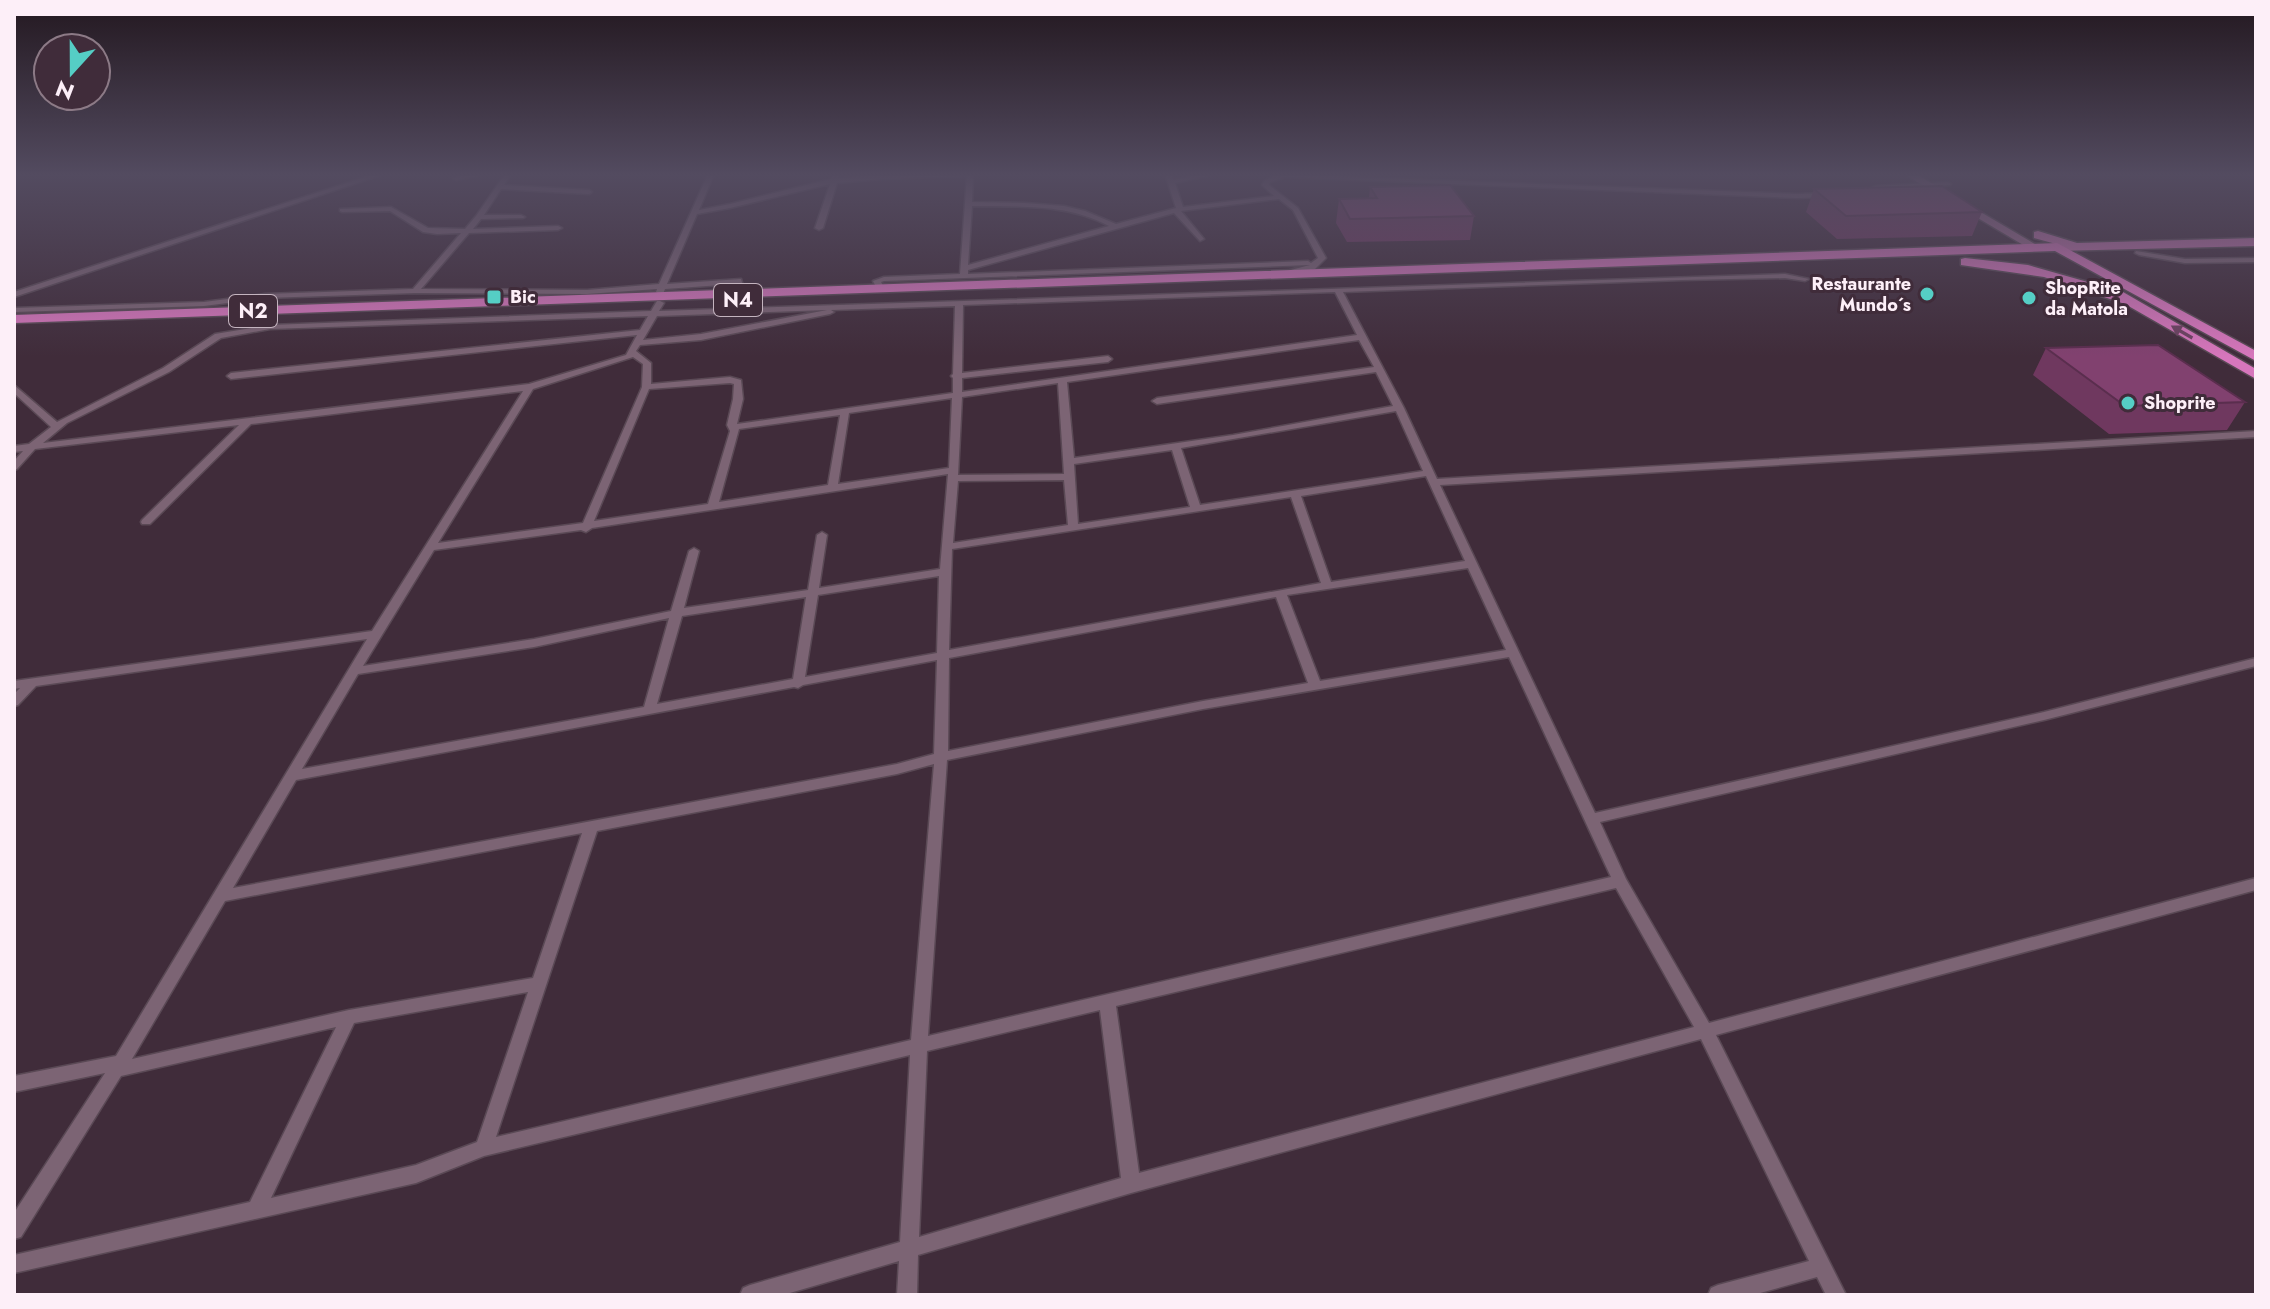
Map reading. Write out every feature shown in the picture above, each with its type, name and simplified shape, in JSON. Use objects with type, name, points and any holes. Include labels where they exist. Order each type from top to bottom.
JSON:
[{"type":"highway","name":"N4","points":[[14,326],[2036,241],[2131,303],[2256,375]]},
{"type":"highway","points":[[2101,270],[2098,261],[2103,250]]},
{"type":"highway","name":"N4","points":[[491,303],[1910,261],[2054,252],[2075,255],[2256,357]]},
{"type":"highway","points":[[1910,261],[1975,262],[2021,267],[2073,280],[2131,303]]},
{"type":"highway","name":"N2","points":[[14,319],[491,303]]},
{"type":"main road","points":[[2004,235],[2013,242]]},
{"type":"main road","points":[[2027,235],[2036,241],[2139,253],[2256,250]]},
{"type":"main road","points":[[2054,252],[2256,242]]},
{"type":"main road","points":[[2075,255],[2103,250]]},
{"type":"street","points":[[14,295],[196,235]]},
{"type":"street","points":[[415,291],[465,235]]},
{"type":"street","points":[[635,348],[686,235]]},
{"type":"street","points":[[964,273],[967,235]]},
{"type":"street","points":[[964,273],[1089,235]]},
{"type":"street","points":[[1197,235],[1200,239]]},
{"type":"street","points":[[1311,235],[1322,254],[1319,263]]},
{"type":"street","points":[[2139,253],[2185,261],[2256,260]]},
{"type":"street","points":[[881,289],[877,281],[884,279],[964,273],[1319,263]]},
{"type":"street","points":[[1283,275],[1319,263]]},
{"type":"street","points":[[14,310],[204,304],[265,296],[415,291],[587,292],[659,299],[877,306],[1785,276],[1805,279]]},
{"type":"street","points":[[1338,290],[1399,408],[1620,881],[1706,1032],[1836,1295]]},
{"type":"street","points":[[14,467],[56,426],[166,370],[225,334],[286,326],[659,299]]},
{"type":"street","points":[[907,1295],[919,1047],[941,757],[945,572],[953,474],[959,303]]},
{"type":"street","points":[[14,449],[530,387],[635,348],[877,306]]},
{"type":"street","points":[[231,376],[644,332]]},
{"type":"street","points":[[734,427],[1361,337]]},
{"type":"street","points":[[586,529],[646,387],[647,363],[635,348]]},
{"type":"street","points":[[955,376],[1108,359]]},
{"type":"street","points":[[1157,401],[1379,369]]},
{"type":"street","points":[[646,387],[735,380],[740,386],[734,427],[713,505]]},
{"type":"street","points":[[1062,381],[1073,527]]},
{"type":"street","points":[[14,1230],[118,1066],[376,634],[530,387]]},
{"type":"street","points":[[14,388],[56,426]]},
{"type":"street","points":[[1069,462],[1176,447],[1399,408]]},
{"type":"street","points":[[833,486],[845,412]]},
{"type":"street","points":[[146,522],[247,423]]},
{"type":"street","points":[[947,547],[1295,493],[1431,478],[2256,434]]},
{"type":"street","points":[[1176,447],[1196,508]]},
{"type":"street","points":[[431,547],[586,529],[833,486],[953,474],[1069,477]]},
{"type":"street","points":[[1295,493],[1327,585]]},
{"type":"street","points":[[798,684],[822,535]]},
{"type":"street","points":[[649,711],[694,551]]},
{"type":"street","points":[[292,776],[1280,593],[1470,564]]},
{"type":"street","points":[[355,671],[534,643],[677,613],[813,590],[945,572]]},
{"type":"street","points":[[1280,593],[1315,685]]},
{"type":"street","points":[[14,685],[376,634]]},
{"type":"street","points":[[219,896],[897,769],[941,757],[1315,685],[1514,652]]},
{"type":"street","points":[[1592,819],[2044,716],[2256,662]]},
{"type":"street","points":[[14,702],[32,683]]},
{"type":"street","points":[[484,1148],[591,826]]},
{"type":"street","points":[[14,1264],[257,1207],[416,1174],[484,1148],[1620,881]]},
{"type":"street","points":[[750,1295],[1131,1184],[2256,884]]},
{"type":"street","points":[[14,1084],[118,1066],[349,1017],[540,983]]},
{"type":"street","points":[[1107,1000],[1131,1184]]},
{"type":"street","points":[[257,1207],[349,1017]]},
{"type":"street","points":[[1718,1295],[1821,1267]]},
{"type":"building","points":[[2158,345],[2245,402],[2125,406],[2046,348]]},
{"type":"place","name":"Restaurante Mundo´s","points":[[1927,294]]},
{"type":"place","name":"Bic","points":[[494,297]]},
{"type":"place","name":"ShopRite da Matola","points":[[2029,298]]},
{"type":"place","name":"Shoprite","points":[[2128,403]]}]
